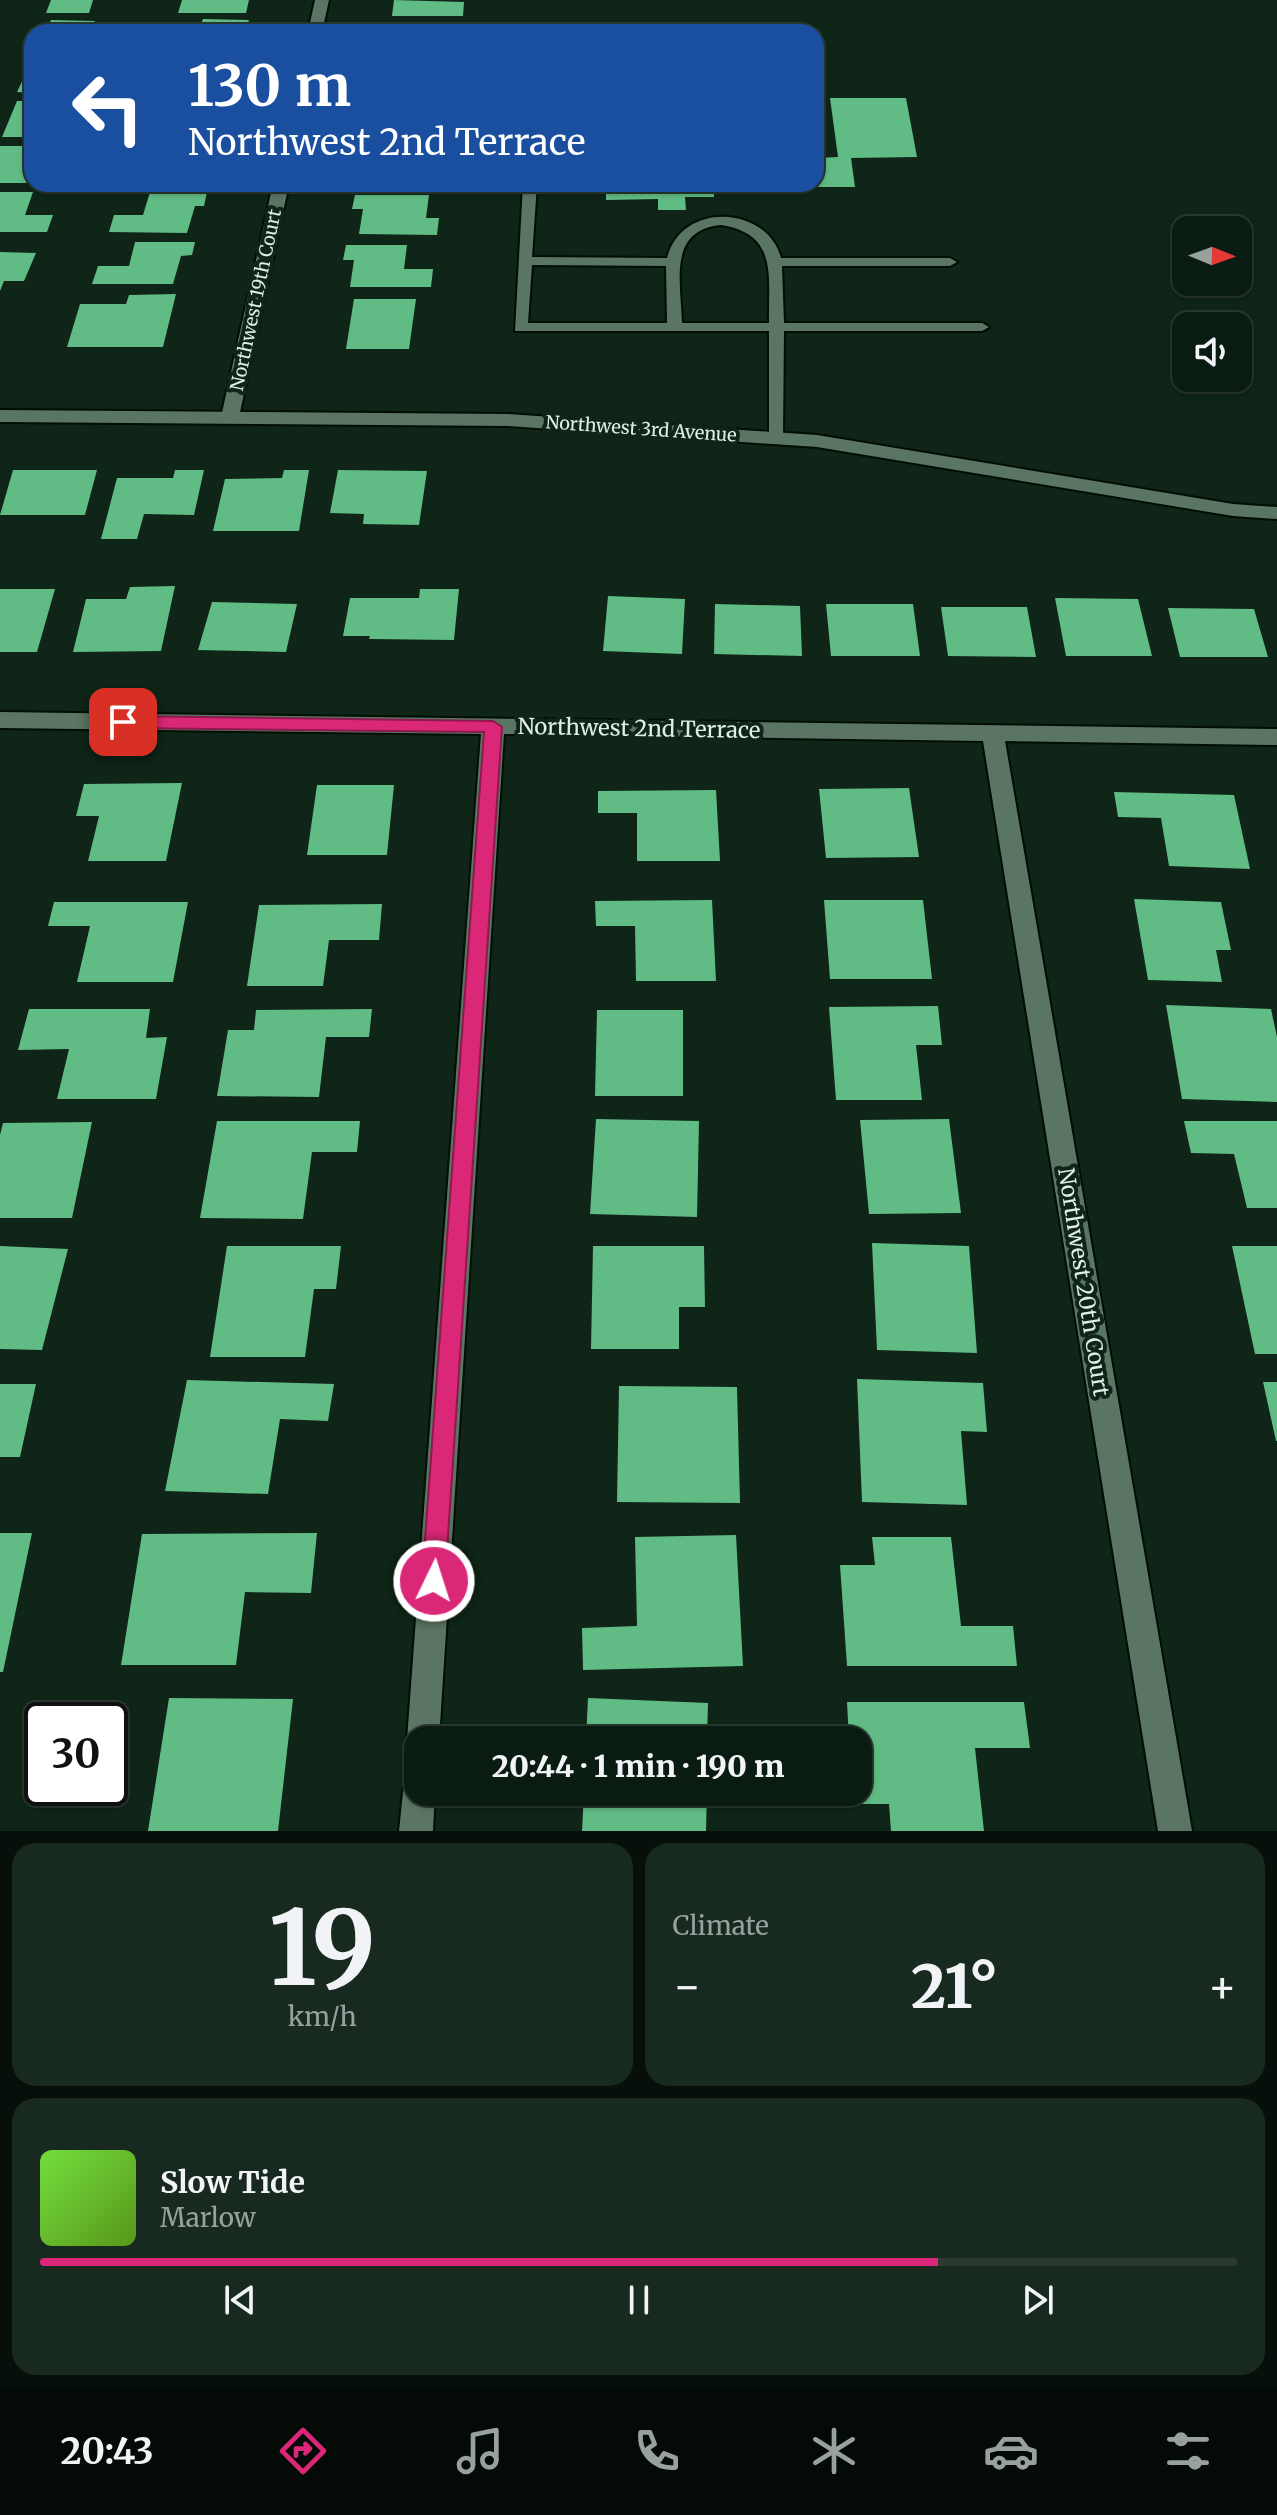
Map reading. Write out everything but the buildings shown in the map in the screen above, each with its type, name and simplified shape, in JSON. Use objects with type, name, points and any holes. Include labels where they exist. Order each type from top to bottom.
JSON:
[{"type":"street","points":[[317,24],[322,0]]},
{"type":"street","name":"Northwest 19th Court","points":[[230,417],[279,192]]},
{"type":"street","name":"Northwest 3rd Avenue","points":[[0,416],[508,420],[817,441],[1217,507],[1277,513]]},
{"type":"street","name":"Northwest 2nd Terrace","points":[[0,720],[1277,737]]},
{"type":"street","points":[[424,1726],[493,727]]},
{"type":"street","name":"Northwest 20th Court","points":[[993,733],[1175,1831]]},
{"type":"street","points":[[416,1831],[418,1806]]},
{"type":"lane","points":[[529,192],[520,328],[982,327]]},
{"type":"lane","points":[[675,327],[675,262],[684,234],[705,224],[727,222],[759,230],[772,245],[775,262],[779,379],[775,438]]},
{"type":"lane","points":[[525,261],[675,262]]},
{"type":"lane","points":[[775,262],[950,262]]},
{"type":"route","points":[[123,722],[493,727],[434,1581]]}]
